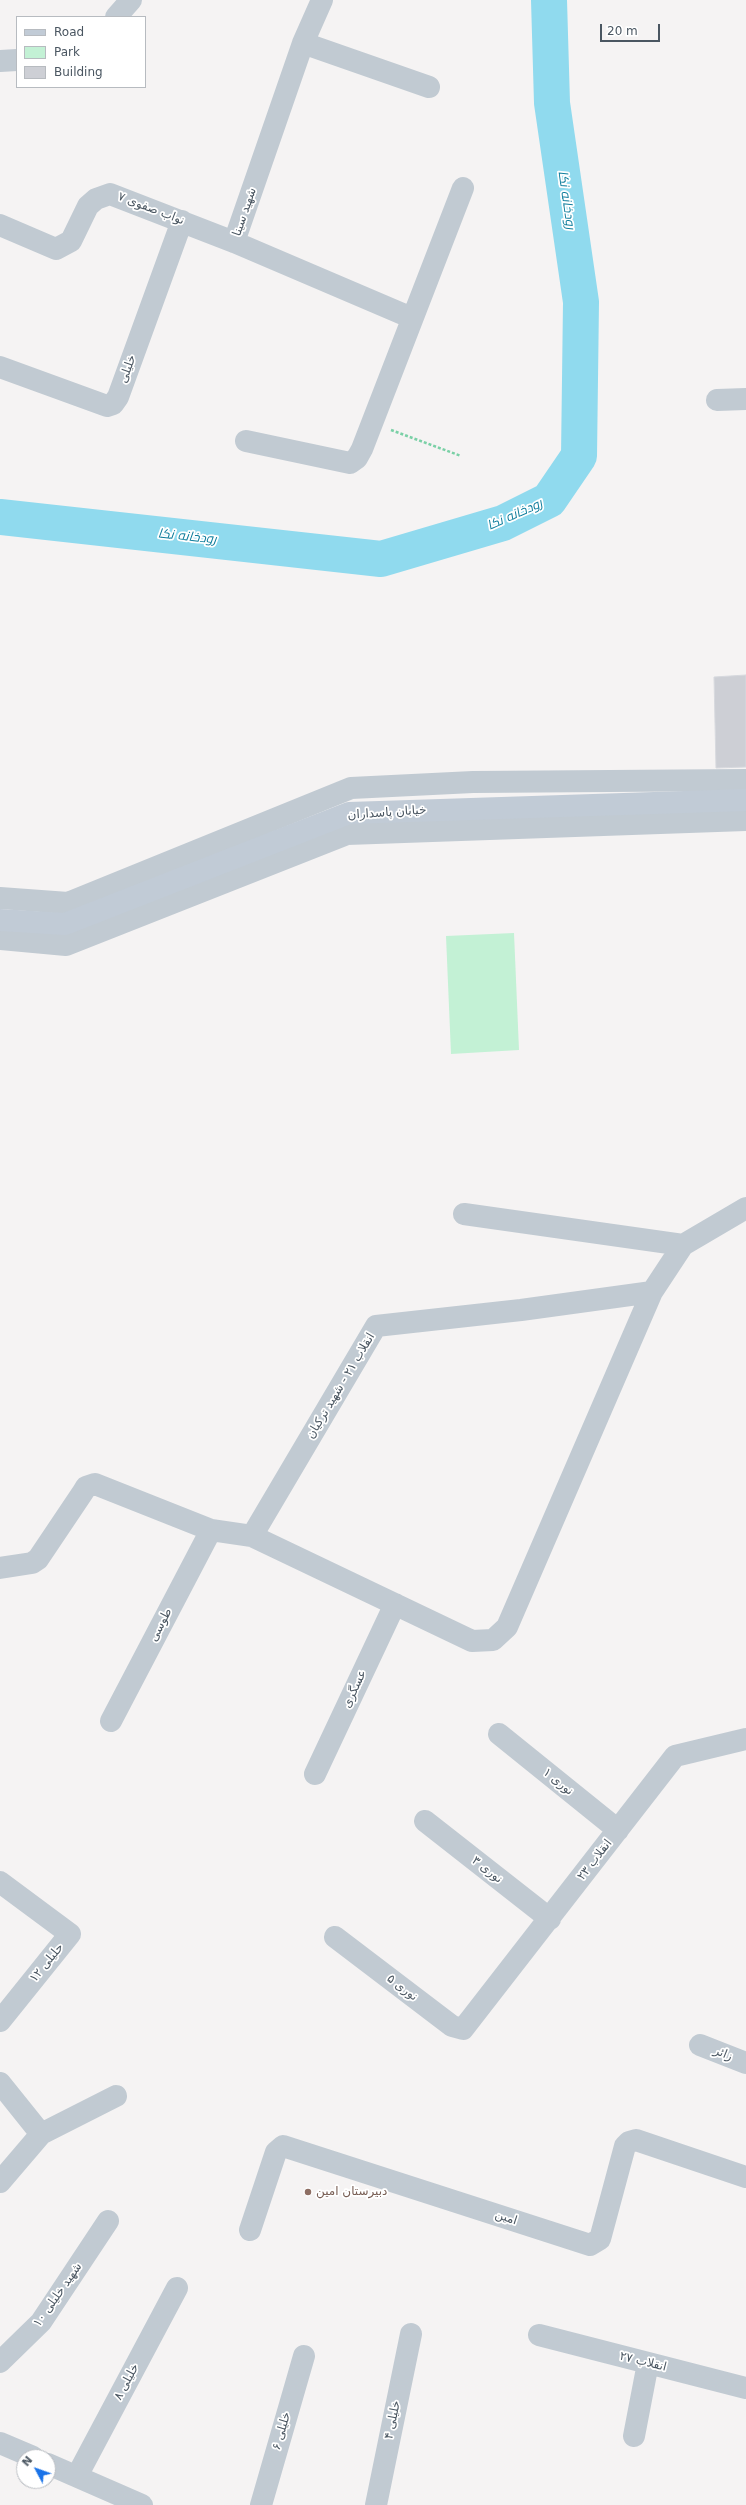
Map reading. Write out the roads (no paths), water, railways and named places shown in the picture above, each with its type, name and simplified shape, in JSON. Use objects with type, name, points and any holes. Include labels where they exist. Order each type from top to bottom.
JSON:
[{"type":"main road","name":"خیابان پاسداران","points":[[0,920],[65,924],[349,813],[746,800]]},
{"type":"street","points":[[117,16],[131,0]]},
{"type":"street","name":"شهید سینا","points":[[322,0],[303,43],[234,242],[412,318]]},
{"type":"street","points":[[303,43],[429,86]]},
{"type":"street","points":[[0,61],[16,60]]},
{"type":"street","points":[[246,441],[350,462],[362,449],[463,188]]},
{"type":"street","name":"نواب صفوی ۷","points":[[0,225],[56,249],[71,241],[88,206],[96,199],[110,194],[234,242]]},
{"type":"street","name":"خلیلی","points":[[0,367],[107,406],[113,404],[118,397],[182,221]]},
{"type":"street","points":[[717,400],[746,399]]},
{"type":"street","points":[[0,898],[68,903],[352,788],[473,782],[746,780]]},
{"type":"street","points":[[0,938],[66,945],[347,834],[746,820]]},
{"type":"street","points":[[0,1568],[32,1563],[38,1559],[86,1487],[95,1484],[211,1530],[252,1536],[472,1641],[493,1640],[507,1627],[652,1292],[683,1245],[746,1208]]},
{"type":"street","points":[[464,1214],[683,1245]]},
{"type":"street","name":"انقلاب ۲۱ - شهید ترکیان","points":[[252,1536],[376,1326],[521,1310],[652,1292]]},
{"type":"street","name":"طوسی","points":[[111,1721],[211,1530]]},
{"type":"street","name":"عسگری","points":[[315,1774],[395,1604]]},
{"type":"street","name":"نوری ۱","points":[[499,1734],[618,1830]]},
{"type":"street","name":"انقلاب ۲۳","points":[[468,2021],[550,1919],[675,1756],[746,1739]]},
{"type":"street","name":"نوری ۳","points":[[425,1821],[550,1919]]},
{"type":"street","name":"حلیلی ۱۲","points":[[0,1882],[70,1934],[0,2021]]},
{"type":"street","name":"نوری ۵","points":[[335,1937],[452,2026],[462,2029],[468,2021]]},
{"type":"street","name":"زائر","points":[[700,2044],[746,2063]]},
{"type":"street","points":[[0,2083],[41,2134]]},
{"type":"street","points":[[0,2182],[41,2134],[116,2096]]},
{"type":"street","name":"امین","points":[[250,2230],[276,2152],[283,2146],[590,2245],[600,2239],[625,2146],[629,2142],[636,2140],[746,2177]]},
{"type":"street","name":"شهید خلیلی ۱۰","points":[[0,2362],[41,2322],[108,2220]]},
{"type":"street","name":"خلیلی ۸","points":[[77,2476],[177,2288]]},
{"type":"street","name":"خلیلی ۴","points":[[376,2505],[411,2334]]},
{"type":"street","name":"انقلاب ۲۷","points":[[539,2335],[746,2388]]},
{"type":"street","name":"خلیلی ۶","points":[[261,2505],[304,2356]]},
{"type":"street","points":[[634,2436],[648,2363]]},
{"type":"street","points":[[0,2443],[16,2450]]},
{"type":"street","points":[[56,2467],[142,2505]]},
{"type":"waterway","name":"رودخانه نکا","points":[[0,517],[381,559],[503,523],[549,500],[579,456],[581,302],[552,103],[549,0]]},
{"type":"place","name":"دبیرستان امین","points":[[308,2192]]}]
